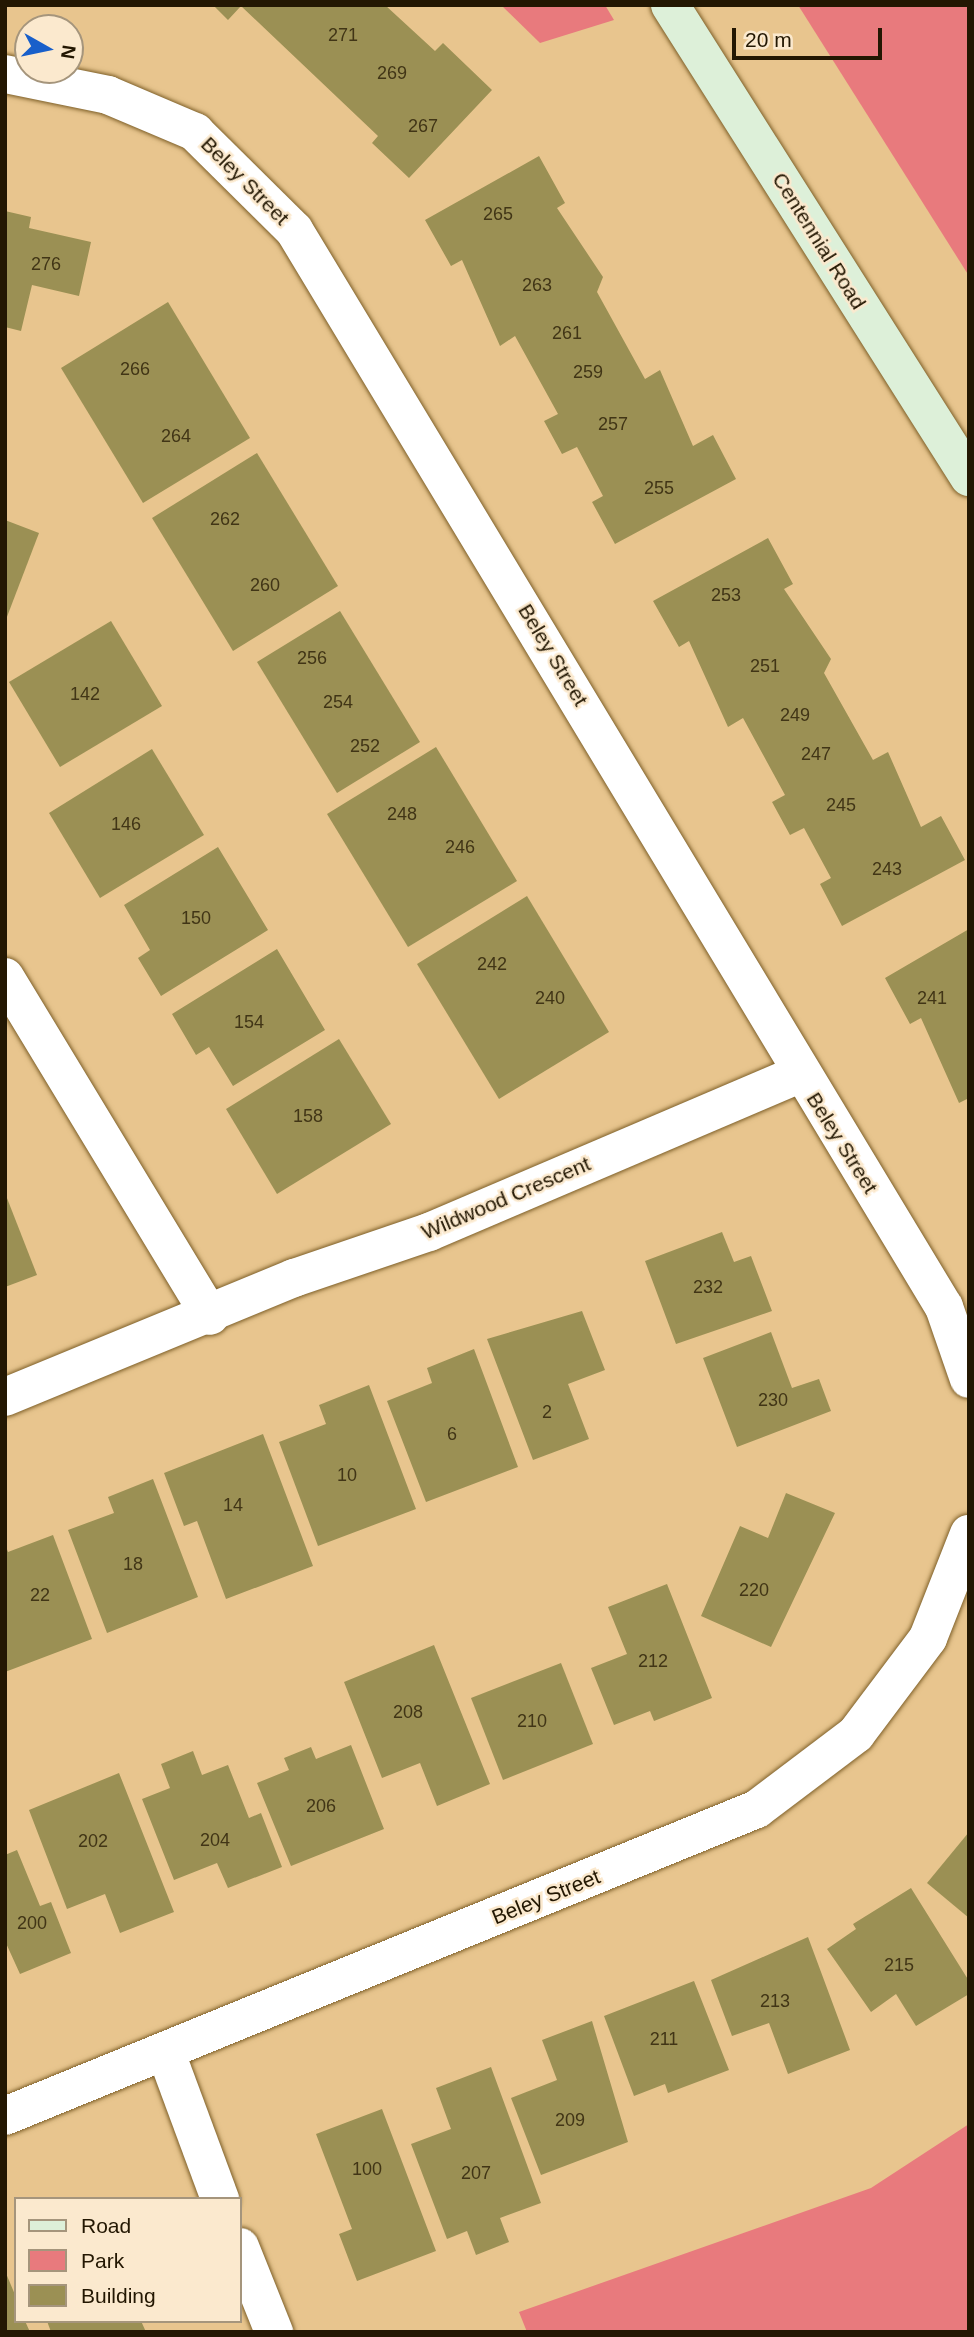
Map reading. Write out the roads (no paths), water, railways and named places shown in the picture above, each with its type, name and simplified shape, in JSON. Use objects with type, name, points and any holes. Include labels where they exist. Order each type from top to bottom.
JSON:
[{"type":"main road","name":"Centennial Road","points":[[670,5],[969,477]]},
{"type":"street","name":"Beley Street","points":[[5,74],[108,96],[195,132],[294,230],[754,986],[799,1074],[944,1307],[969,1378]]},
{"type":"street","points":[[5,977],[211,1316]]},
{"type":"street","name":"Wildwood Crescent","points":[[5,1397],[211,1316],[294,1278],[429,1232],[799,1074]]},
{"type":"street","name":"Beley Street","points":[[5,2116],[166,2053],[757,1809],[856,1734],[928,1638],[969,1534]]},
{"type":"street","points":[[166,2053],[219,2197]]},
{"type":"street","points":[[242,2252],[274,2332]]}]
